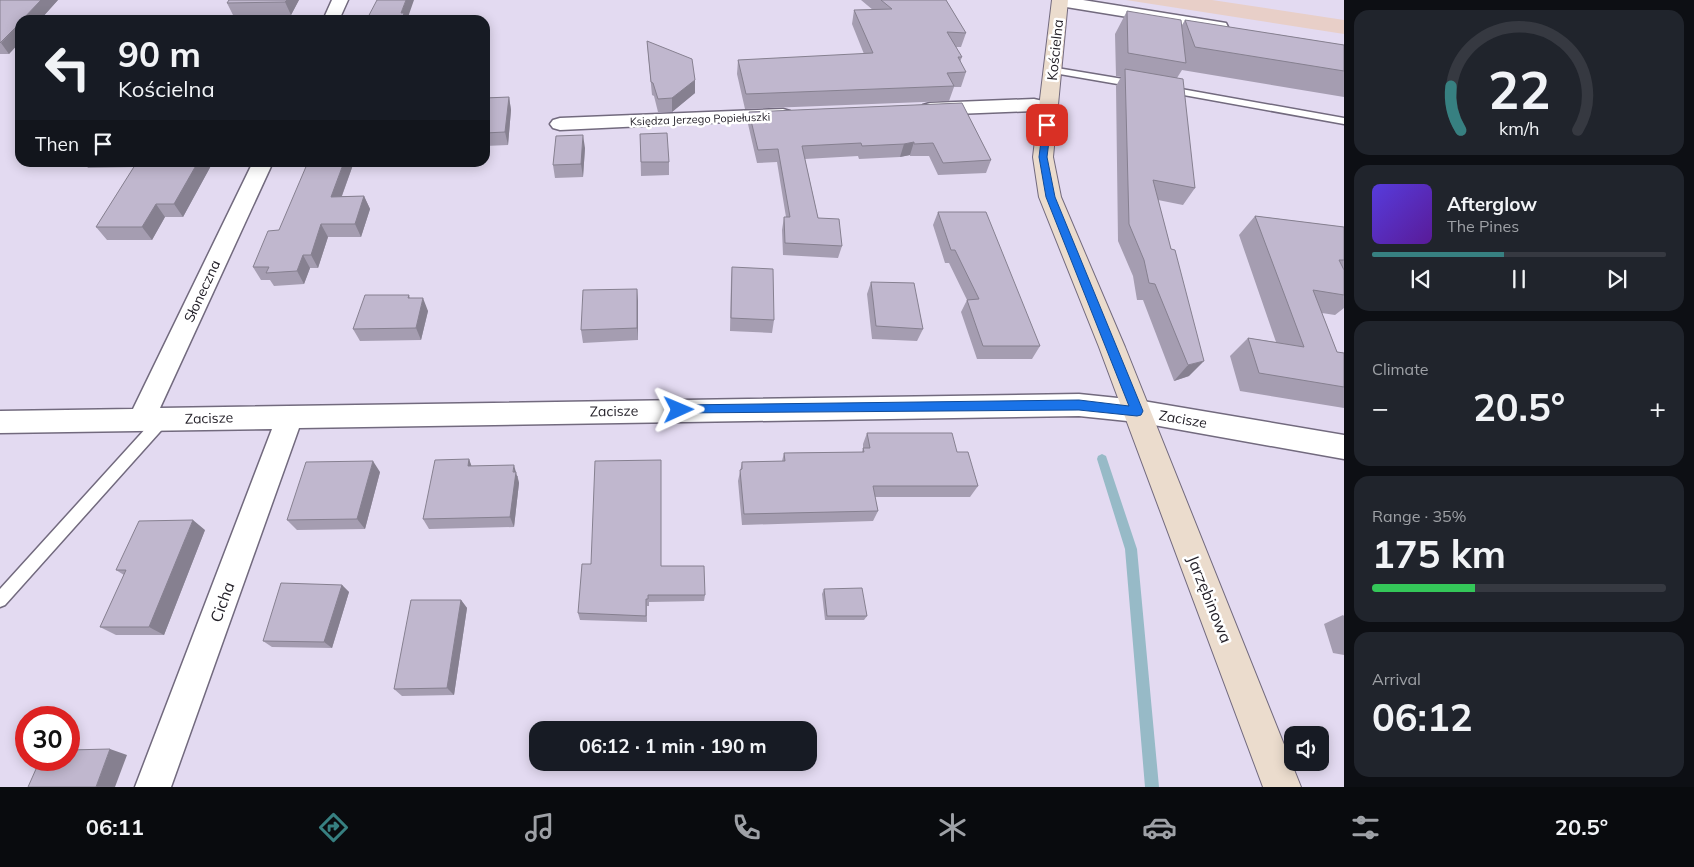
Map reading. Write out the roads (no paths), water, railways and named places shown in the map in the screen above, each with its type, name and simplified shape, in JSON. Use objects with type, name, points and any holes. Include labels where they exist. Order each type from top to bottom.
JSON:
[{"type":"street","points":[[333,15],[340,0]]},
{"type":"street","points":[[1060,0],[1239,30]]},
{"type":"street","name":"Kościelna","points":[[1060,0],[1043,157],[1050,197],[1137,411]]},
{"type":"street","points":[[913,110],[1021,106],[1048,108]]},
{"type":"street","name":"Księdza Jerzego Popiełuszki","points":[[560,124],[806,114]]},
{"type":"street","name":"Słoneczna","points":[[151,420],[261,167]]},
{"type":"street","name":"Zacisze","points":[[0,422],[1079,405],[1137,411],[1344,447]]},
{"type":"street","name":"Jarzębinowa","points":[[1137,411],[1174,512],[1210,599],[1282,787]]},
{"type":"street","name":"Cicha","points":[[153,787],[290,416]]},
{"type":"lane","points":[[1051,70],[1344,121]]},
{"type":"lane","points":[[0,600],[151,420]]},
{"type":"waterway","points":[[1102,459],[1131,549],[1152,787]]}]
